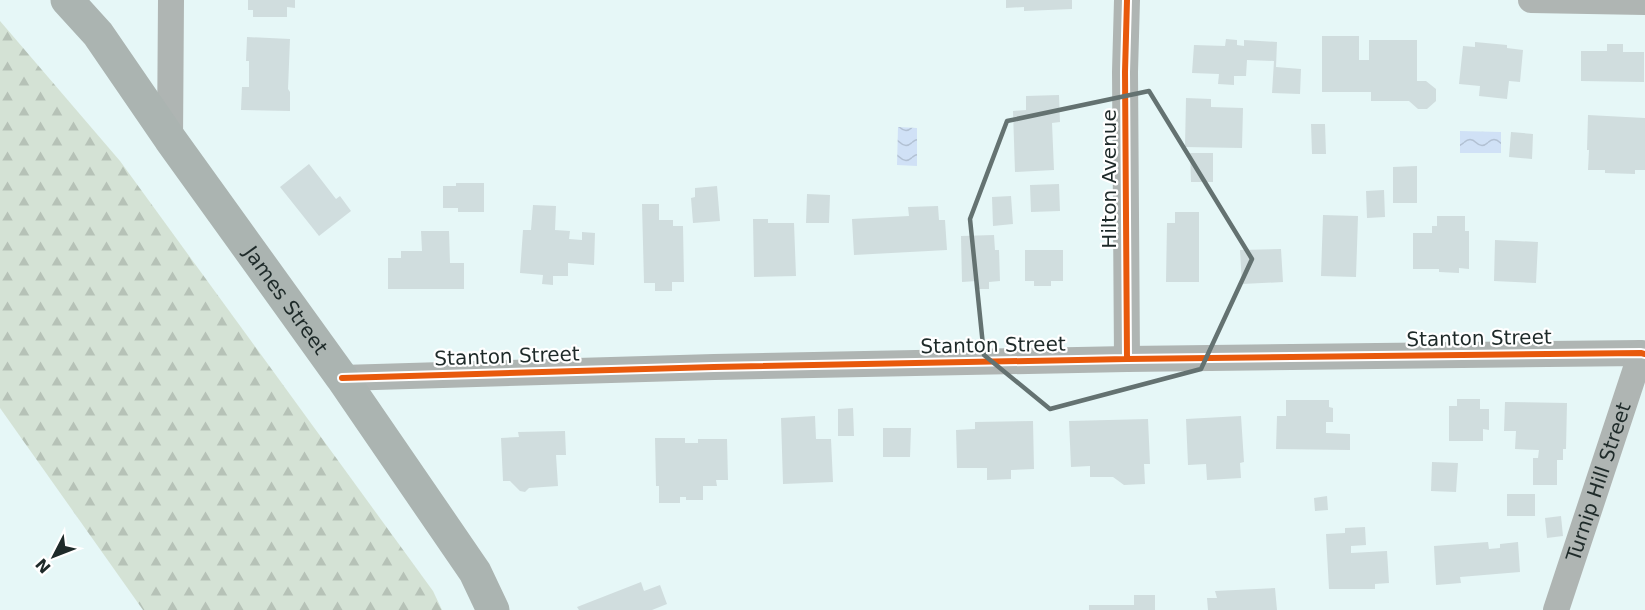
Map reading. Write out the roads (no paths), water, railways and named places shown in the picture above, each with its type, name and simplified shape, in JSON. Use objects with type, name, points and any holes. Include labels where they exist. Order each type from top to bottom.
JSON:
[{"type":"main road","name":"James Street","points":[[67,0],[98,34],[170,139],[342,378],[475,572],[493,610]]},
{"type":"street","points":[[170,139],[171,0]]},
{"type":"street","name":"Hilton Avenue","points":[[1127,0],[1125,84],[1127,359]]},
{"type":"street","points":[[1531,0],[1645,2]]},
{"type":"street","name":"Stanton Street","points":[[342,378],[1127,359],[1643,354]]},
{"type":"street","name":"Turnip Hill Street","points":[[1556,610],[1643,354]]},
{"type":"water","points":[[898,127],[917,128],[917,166],[897,165]]},
{"type":"water","points":[[1460,131],[1501,132],[1501,153],[1460,153]]}]
